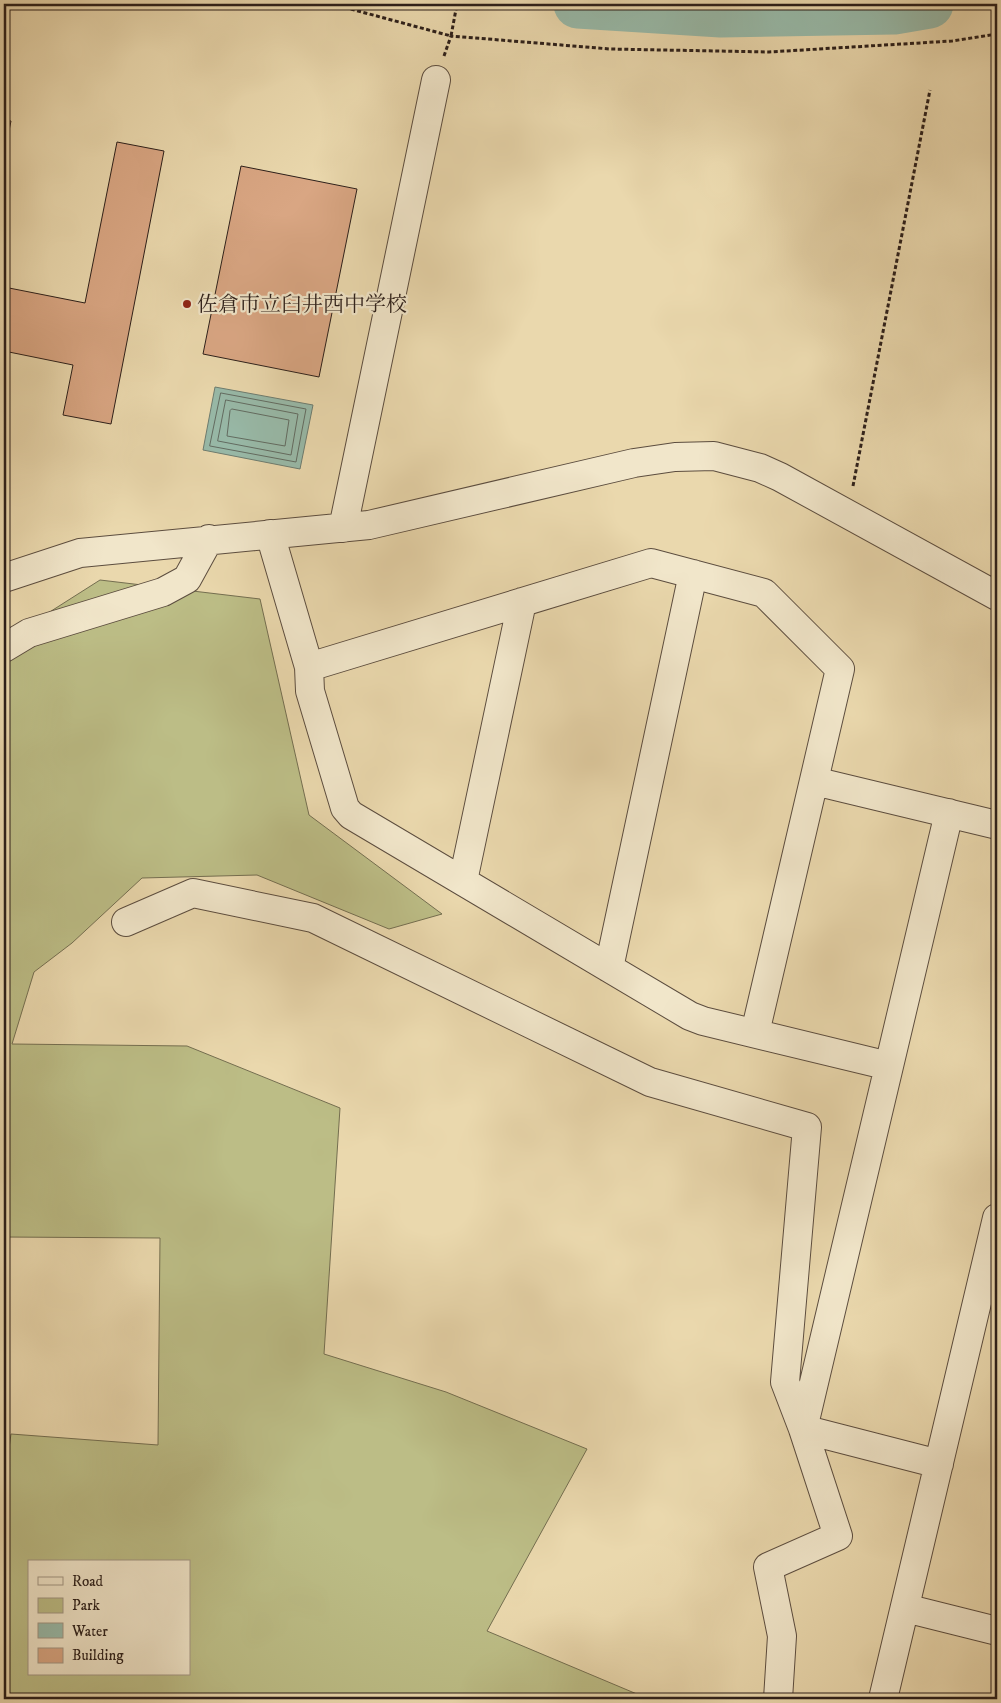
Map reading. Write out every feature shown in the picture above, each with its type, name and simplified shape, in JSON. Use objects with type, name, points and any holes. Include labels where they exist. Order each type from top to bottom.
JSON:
[{"type":"street","points":[[344,528],[436,80]]},
{"type":"street","points":[[4,578],[80,553],[369,525],[634,463],[675,457],[714,456],[736,460],[780,477],[997,596]]},
{"type":"street","points":[[270,534],[309,668],[310,690],[345,808],[352,815],[690,1016],[755,1034],[889,1066]]},
{"type":"street","points":[[4,648],[29,633],[164,592],[187,579],[209,540]]},
{"type":"street","points":[[309,668],[651,563],[764,593],[840,669],[755,1034]]},
{"type":"street","points":[[609,968],[693,574]]},
{"type":"street","points":[[463,881],[522,602]]},
{"type":"street","points":[[814,781],[997,825]]},
{"type":"street","points":[[803,1429],[949,813]]},
{"type":"street","points":[[126,922],[193,893],[313,918],[650,1082],[807,1127],[785,1382],[803,1429],[838,1536],[768,1567],[782,1636],[778,1699]]},
{"type":"street","points":[[883,1699],[997,1218]]},
{"type":"street","points":[[803,1429],[939,1464]]},
{"type":"street","points":[[905,1608],[997,1630]]},
{"type":"path","points":[[332,4],[451,36],[610,49],[769,52],[952,41],[997,34]]},
{"type":"path","points":[[436,80],[451,36],[457,4]]},
{"type":"path","points":[[848,514],[930,90]]},
{"type":"green space","points":[[100,580],[260,599],[309,815],[442,914],[389,929],[257,875],[142,878],[72,943],[34,972],[12,1044],[187,1046],[340,1108],[324,1354],[446,1392],[587,1449],[487,1631],[644,1697],[644,1699],[15,1699],[4,1694],[4,1484],[11,1434],[158,1445],[160,1238],[4,1237],[4,641]]},
{"type":"water","points":[[215,387],[313,405],[300,469],[203,450]]},
{"type":"building","points":[[4,120],[11,121],[4,155]]},
{"type":"building","points":[[117,142],[164,151],[111,424],[63,415],[73,365],[4,351],[4,287],[85,303]]},
{"type":"building","points":[[241,166],[357,189],[319,377],[203,354]]},
{"type":"waterway","points":[[578,4],[721,13],[894,10],[929,4]]},
{"type":"place","name":"佐倉市立臼井西中学校","points":[[187,304]]}]
